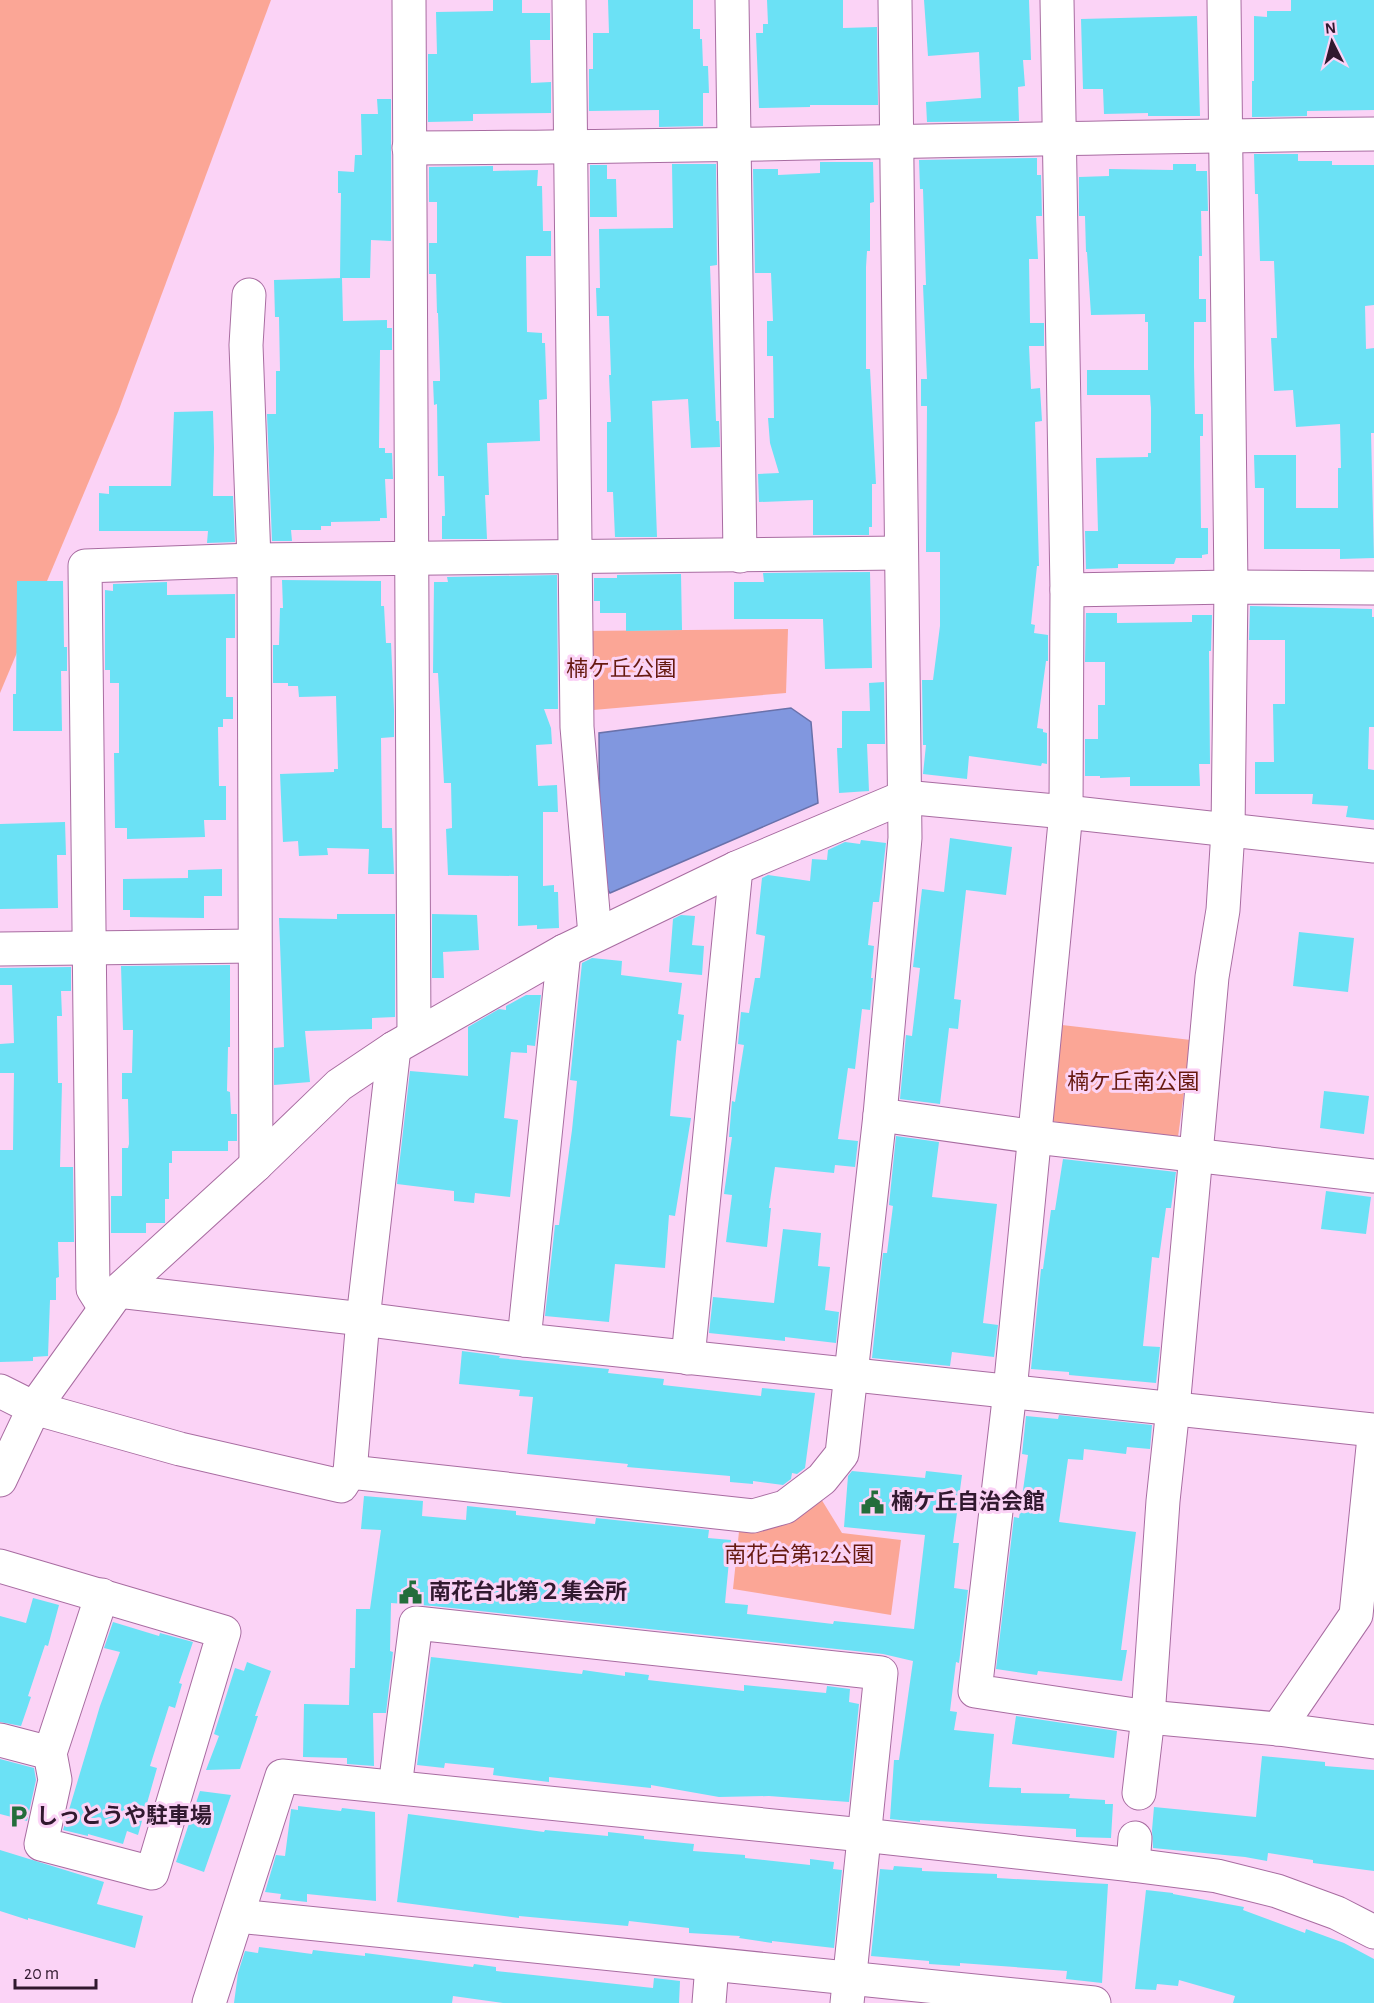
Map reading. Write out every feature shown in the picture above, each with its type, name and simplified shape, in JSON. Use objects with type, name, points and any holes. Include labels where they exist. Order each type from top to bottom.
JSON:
[{"type":"street","points":[[0,1391],[34,1408],[180,1449],[341,1486],[350,1472],[363,1319],[404,1042],[410,558],[409,0]]},
{"type":"street","points":[[569,0],[578,727],[595,935]]},
{"type":"street","points":[[732,0],[740,556]]},
{"type":"street","points":[[350,1472],[753,1516],[785,1507],[822,1479],[842,1454],[880,1115],[905,838],[895,0]]},
{"type":"street","points":[[1057,0],[1067,590],[1066,812],[1010,1391],[975,1691],[1149,1717],[1278,1729],[1374,1742]]},
{"type":"street","points":[[1139,1793],[1149,1717],[1163,1501],[1212,977],[1223,910],[1228,831],[1232,587],[1224,0]]},
{"type":"street","points":[[409,148],[1374,134]]},
{"type":"street","points":[[249,295],[246,345],[254,560],[255,1165]]},
{"type":"street","points":[[901,554],[254,560],[85,566],[93,1289],[111,1300],[363,1319],[524,1340],[851,1376],[1374,1430]]},
{"type":"street","points":[[1067,590],[1232,587],[1374,588]]},
{"type":"street","points":[[0,1480],[34,1408],[111,1300],[339,1085],[404,1042],[564,951],[736,868],[904,797],[1066,812],[1374,846]]},
{"type":"street","points":[[688,1358],[736,868]]},
{"type":"street","points":[[0,949],[254,946]]},
{"type":"street","points":[[524,1340],[564,951]]},
{"type":"street","points":[[880,1115],[1036,1137],[1374,1176]]},
{"type":"street","points":[[1278,1729],[1356,1614],[1374,1437]]},
{"type":"street","points":[[0,1566],[102,1595],[224,1632],[152,1873],[42,1844],[55,1780],[50,1753],[102,1595]]},
{"type":"street","points":[[395,1787],[416,1623],[881,1673],[848,1990]]},
{"type":"street","points":[[0,1740],[50,1753]]},
{"type":"street","points":[[209,2003],[282,1776],[863,1835],[1134,1851],[1277,1891],[1337,1913],[1374,1932]]},
{"type":"street","points":[[238,1916],[712,1965],[848,1990],[1094,2003]]},
{"type":"street","points":[[709,2003],[712,1965]]},
{"type":"green space","points":[[0,0],[271,0],[118,412],[0,693]]},
{"type":"green space","name":"楠ケ丘公園","points":[[788,629],[786,693],[582,711],[582,631]]},
{"type":"green space","name":"楠ケ丘南公園","points":[[1062,1025],[1191,1040],[1178,1137],[1050,1121]]},
{"type":"green space","name":"南花台第12公園","points":[[815,1489],[842,1533],[901,1540],[891,1615],[733,1589],[740,1522]]},
{"type":"water","points":[[791,708],[811,722],[818,803],[610,893],[600,879],[599,733]]},
{"type":"building","points":[[493,0],[522,0],[522,13],[550,13],[550,40],[530,40],[531,83],[551,82],[551,113],[473,114],[473,121],[428,122],[428,54],[437,54],[436,12],[493,11]]},
{"type":"building","points":[[608,0],[693,0],[693,29],[700,29],[703,66],[708,66],[709,93],[703,93],[703,126],[659,127],[659,110],[589,111],[589,69],[593,69],[593,33],[609,33]]},
{"type":"building","points":[[767,0],[843,0],[843,28],[877,27],[878,105],[759,108],[756,33],[763,33],[763,24],[768,24]]},
{"type":"building","points":[[924,0],[1029,0],[1031,60],[1023,60],[1025,86],[1018,87],[1019,121],[927,122],[926,102],[981,98],[979,52],[928,56]]},
{"type":"building","points":[[1291,0],[1374,0],[1374,110],[1307,111],[1307,116],[1252,117],[1254,16],[1267,17],[1267,11],[1291,11]]},
{"type":"building","points":[[1197,16],[1200,116],[1148,116],[1148,113],[1104,114],[1103,89],[1083,89],[1081,19]]},
{"type":"building","points":[[377,99],[391,99],[391,241],[371,240],[370,278],[340,278],[341,193],[338,193],[338,171],[354,172],[355,155],[362,155],[361,114],[378,114]]},
{"type":"building","points":[[1254,154],[1298,154],[1298,161],[1332,161],[1332,165],[1374,165],[1374,305],[1365,306],[1366,349],[1374,348],[1374,433],[1371,433],[1374,558],[1340,559],[1340,549],[1264,549],[1264,488],[1255,488],[1254,455],[1296,455],[1296,508],[1338,508],[1338,468],[1341,468],[1340,424],[1296,427],[1293,390],[1274,391],[1271,338],[1277,338],[1274,261],[1260,261]]},
{"type":"building","points":[[1037,158],[1037,175],[1041,175],[1042,216],[1036,216],[1038,259],[1029,259],[1030,323],[1044,323],[1044,346],[1029,346],[1031,389],[1040,388],[1042,421],[1035,422],[1039,566],[1037,566],[1031,624],[1035,625],[1034,633],[1048,635],[1048,661],[1046,661],[1037,728],[1047,733],[1047,764],[1042,763],[1041,766],[969,756],[967,779],[923,774],[926,745],[923,745],[922,680],[933,680],[940,626],[940,552],[926,552],[927,406],[921,406],[921,379],[927,379],[923,285],[926,285],[923,189],[920,189],[919,160]]},
{"type":"building","points":[[820,162],[873,162],[874,202],[870,203],[870,251],[867,251],[866,267],[866,369],[870,369],[876,484],[872,484],[872,527],[869,527],[869,535],[813,535],[813,500],[759,502],[758,474],[779,473],[770,443],[768,418],[774,418],[773,356],[767,356],[767,321],[773,321],[771,273],[755,273],[753,169],[778,169],[778,175],[820,173]]},
{"type":"building","points":[[672,164],[716,164],[717,265],[710,266],[716,421],[719,421],[720,447],[691,448],[688,399],[652,401],[657,537],[615,537],[613,492],[607,492],[607,422],[611,422],[609,316],[597,316],[596,288],[600,288],[599,229],[673,228]]},
{"type":"building","points":[[1173,164],[1196,164],[1196,171],[1207,171],[1208,211],[1201,211],[1202,256],[1199,256],[1199,299],[1206,299],[1206,322],[1194,322],[1194,366],[1195,414],[1203,414],[1203,436],[1200,436],[1201,528],[1208,528],[1208,554],[1202,555],[1202,558],[1176,558],[1174,564],[1118,564],[1118,568],[1086,569],[1085,531],[1098,531],[1096,458],[1148,457],[1148,453],[1151,453],[1151,408],[1150,395],[1087,395],[1087,370],[1148,370],[1148,322],[1145,322],[1145,314],[1091,315],[1085,216],[1079,216],[1079,177],[1109,176],[1109,169],[1173,170]]},
{"type":"building","points":[[590,165],[607,165],[607,179],[616,179],[617,217],[590,217]]},
{"type":"building","points":[[493,166],[493,171],[538,170],[537,186],[542,186],[543,231],[551,231],[551,256],[526,256],[527,332],[542,333],[542,343],[545,343],[547,399],[539,400],[540,441],[487,443],[489,495],[485,495],[487,539],[442,539],[442,516],[445,516],[444,476],[438,476],[437,404],[434,405],[433,381],[440,381],[438,313],[436,274],[429,274],[429,243],[437,243],[437,202],[429,202],[429,167]]},
{"type":"building","points":[[342,278],[343,321],[387,320],[387,328],[392,328],[392,350],[380,350],[379,448],[385,448],[385,453],[392,453],[393,479],[385,479],[387,518],[380,518],[380,521],[331,522],[331,526],[321,526],[321,530],[291,530],[292,541],[272,541],[267,414],[276,414],[276,371],[280,371],[279,317],[275,317],[274,280]]},
{"type":"building","points":[[213,411],[213,496],[233,496],[235,542],[207,543],[208,531],[99,531],[99,493],[109,494],[109,486],[171,486],[174,412]]},
{"type":"building","points":[[870,572],[872,668],[825,669],[823,619],[734,619],[734,582],[764,582],[763,573]]},
{"type":"building","points":[[681,574],[682,630],[626,631],[626,613],[600,613],[600,601],[594,601],[594,578],[617,578],[617,575]]},
{"type":"building","points":[[557,575],[558,709],[544,709],[551,728],[552,744],[536,745],[538,786],[557,785],[558,812],[543,812],[543,886],[554,885],[554,892],[558,892],[559,928],[537,929],[537,925],[518,926],[518,876],[448,875],[446,829],[452,828],[451,783],[444,783],[438,673],[433,673],[434,582],[448,582],[447,577]]},
{"type":"building","points":[[282,580],[381,581],[381,606],[384,606],[386,643],[391,643],[394,710],[394,737],[381,738],[382,828],[392,828],[394,874],[368,874],[369,849],[327,848],[328,855],[299,856],[298,841],[283,842],[280,774],[334,772],[334,769],[338,769],[336,696],[299,697],[298,686],[273,683],[273,645],[279,645],[280,608],[283,608]]},
{"type":"building","points":[[17,581],[63,581],[64,647],[67,647],[67,671],[61,671],[62,731],[13,731],[13,694],[16,694]]},
{"type":"building","points":[[167,582],[167,595],[235,594],[235,638],[226,638],[226,697],[233,697],[233,719],[223,719],[223,727],[218,727],[219,786],[226,786],[226,820],[204,820],[205,837],[127,839],[127,828],[115,828],[114,753],[119,753],[119,683],[110,683],[110,670],[105,670],[105,590],[113,591],[113,584]]},
{"type":"building","points":[[1250,606],[1372,609],[1372,617],[1374,617],[1374,727],[1369,727],[1368,769],[1374,770],[1374,820],[1346,817],[1348,806],[1312,804],[1313,794],[1255,794],[1255,762],[1274,762],[1273,704],[1285,704],[1285,640],[1249,640]]},
{"type":"building","points":[[1086,613],[1117,613],[1117,623],[1192,622],[1192,615],[1212,615],[1211,651],[1209,651],[1210,764],[1199,764],[1200,786],[1130,786],[1130,777],[1085,776],[1085,739],[1098,739],[1098,705],[1105,705],[1105,662],[1085,662]]},
{"type":"building","points":[[884,682],[885,744],[867,744],[869,791],[839,793],[837,748],[842,748],[842,711],[870,711],[869,683]]},
{"type":"building","points":[[65,822],[66,855],[57,855],[58,908],[0,909],[0,824]]},
{"type":"building","points":[[950,838],[1012,847],[1006,895],[966,890],[954,999],[961,1000],[958,1029],[949,1028],[940,1104],[900,1099],[906,1035],[912,1036],[920,968],[913,967],[922,889],[944,892]]},
{"type":"building","points":[[861,840],[886,843],[879,902],[873,902],[868,945],[874,946],[870,1010],[862,1009],[855,1069],[848,1068],[838,1139],[858,1141],[855,1167],[835,1165],[834,1173],[775,1167],[769,1208],[771,1208],[767,1247],[726,1242],[732,1195],[724,1194],[732,1137],[729,1137],[732,1101],[735,1102],[744,1045],[738,1044],[741,1012],[749,1013],[755,978],[760,978],[765,936],[756,934],[762,878],[768,875],[810,881],[812,859],[827,860],[828,850],[845,842],[860,844]]},
{"type":"building","points":[[222,869],[222,896],[204,896],[204,918],[130,917],[130,910],[123,910],[123,879],[188,878],[188,870]]},
{"type":"building","points":[[337,914],[395,914],[395,1017],[372,1018],[372,1029],[305,1031],[310,1082],[274,1085],[274,1048],[284,1047],[279,918],[337,919]]},
{"type":"building","points":[[432,914],[477,915],[479,950],[443,952],[444,978],[432,978]]},
{"type":"building","points":[[681,915],[695,916],[692,945],[704,946],[702,975],[669,972],[673,919]]},
{"type":"building","points":[[1299,932],[1354,938],[1348,992],[1293,986]]},
{"type":"building","points":[[592,958],[622,961],[621,975],[682,983],[678,1014],[684,1015],[681,1041],[677,1040],[670,1116],[691,1118],[675,1216],[669,1215],[665,1268],[615,1264],[609,1322],[545,1316],[555,1225],[559,1225],[572,1130],[577,1081],[570,1080],[582,963]]},
{"type":"building","points":[[230,965],[230,1047],[228,1047],[227,1091],[230,1092],[231,1114],[237,1114],[237,1141],[228,1141],[228,1151],[172,1151],[172,1163],[169,1163],[169,1199],[165,1199],[165,1223],[146,1223],[146,1233],[111,1233],[111,1196],[122,1196],[122,1148],[128,1148],[129,1144],[128,1099],[122,1099],[122,1073],[132,1073],[133,1030],[123,1030],[121,966]]},
{"type":"building","points":[[71,967],[71,991],[61,991],[62,1016],[57,1016],[58,1083],[62,1083],[60,1167],[73,1167],[74,1242],[58,1242],[59,1277],[56,1278],[56,1300],[50,1300],[48,1356],[33,1357],[33,1361],[0,1362],[0,1150],[13,1150],[14,1073],[0,1073],[0,1044],[14,1043],[12,985],[0,985],[0,968]]},
{"type":"building","points":[[526,995],[541,995],[535,1046],[527,1045],[527,1053],[511,1052],[504,1118],[518,1120],[510,1197],[475,1193],[474,1203],[454,1201],[454,1191],[397,1184],[410,1071],[468,1076],[468,1027],[499,1009],[506,1010],[506,1006]]},
{"type":"building","points":[[1324,1091],[1369,1096],[1364,1134],[1320,1128]]},
{"type":"building","points":[[896,1136],[939,1142],[932,1197],[997,1204],[983,1323],[998,1325],[994,1357],[952,1352],[950,1366],[872,1358],[883,1253],[887,1253],[893,1206],[889,1205]]},
{"type":"building","points":[[1063,1159],[1176,1172],[1171,1208],[1166,1208],[1159,1258],[1152,1257],[1143,1346],[1160,1347],[1156,1383],[1031,1369],[1041,1269],[1043,1269],[1051,1210],[1055,1210]]},
{"type":"building","points":[[1326,1191],[1371,1197],[1366,1234],[1321,1229]]},
{"type":"building","points":[[783,1229],[821,1233],[818,1266],[830,1267],[825,1310],[839,1312],[836,1343],[785,1337],[785,1341],[709,1333],[713,1297],[774,1303]]},
{"type":"building","points":[[462,1351],[500,1356],[499,1358],[609,1369],[608,1373],[664,1379],[663,1385],[761,1396],[762,1388],[815,1393],[805,1468],[797,1474],[792,1473],[791,1479],[783,1485],[753,1481],[753,1484],[730,1482],[730,1476],[627,1467],[628,1464],[527,1454],[533,1397],[519,1396],[520,1390],[459,1384]]},
{"type":"building","points":[[1059,1415],[1152,1425],[1150,1449],[1127,1447],[1126,1454],[1084,1449],[1083,1460],[1068,1459],[1059,1522],[1136,1532],[1121,1650],[1127,1650],[1122,1681],[1038,1671],[1037,1675],[996,1669],[1014,1517],[1019,1518],[1028,1455],[1022,1454],[1026,1416],[1058,1419]]},
{"type":"building","points":[[852,1471],[925,1478],[926,1471],[962,1475],[953,1543],[959,1543],[954,1588],[968,1590],[959,1663],[956,1662],[950,1711],[957,1712],[954,1730],[994,1734],[989,1787],[1021,1788],[1021,1793],[1070,1794],[1069,1798],[1105,1800],[1105,1804],[1113,1804],[1111,1838],[1076,1837],[1076,1829],[890,1819],[894,1760],[899,1760],[913,1661],[883,1654],[433,1606],[391,1603],[390,1651],[393,1652],[386,1713],[373,1713],[374,1766],[347,1764],[347,1758],[303,1757],[304,1704],[349,1705],[350,1668],[355,1668],[356,1609],[370,1609],[381,1530],[361,1529],[364,1496],[423,1501],[422,1516],[466,1520],[467,1506],[516,1511],[516,1515],[595,1524],[596,1518],[709,1530],[708,1538],[731,1540],[725,1603],[748,1605],[747,1614],[833,1624],[834,1621],[914,1629],[925,1535],[844,1527],[848,1476]]},
{"type":"building","points":[[33,1598],[59,1605],[48,1646],[45,1645],[28,1696],[31,1697],[21,1726],[0,1722],[0,1616],[26,1623]]},
{"type":"building","points":[[113,1622],[159,1636],[160,1633],[193,1642],[179,1683],[182,1684],[175,1708],[169,1706],[150,1766],[157,1768],[138,1835],[127,1831],[123,1844],[63,1830],[100,1706],[120,1652],[104,1648]]},
{"type":"building","points":[[431,1657],[582,1674],[583,1670],[625,1676],[625,1672],[649,1675],[648,1680],[744,1691],[744,1685],[826,1693],[827,1686],[850,1689],[849,1702],[859,1704],[849,1802],[769,1796],[719,1797],[651,1785],[651,1788],[549,1777],[549,1782],[493,1775],[494,1768],[445,1763],[444,1768],[417,1765]]},
{"type":"building","points":[[247,1662],[271,1671],[240,1769],[206,1770],[219,1736],[214,1734],[235,1668],[244,1671]]},
{"type":"building","points":[[1016,1716],[1117,1731],[1114,1758],[1012,1744]]},
{"type":"building","points":[[1262,1756],[1325,1762],[1325,1766],[1374,1770],[1374,1871],[1313,1863],[1313,1860],[1268,1853],[1267,1861],[1153,1848],[1154,1807],[1256,1817]]},
{"type":"building","points":[[0,1759],[34,1768],[36,1780],[27,1821],[0,1814]]},
{"type":"building","points":[[200,1791],[231,1795],[204,1872],[176,1862]]},
{"type":"building","points":[[298,1806],[375,1812],[376,1901],[307,1894],[307,1902],[280,1899],[281,1894],[265,1892],[276,1855],[285,1856],[291,1809],[298,1810]]},
{"type":"building","points":[[408,1814],[544,1832],[545,1830],[608,1836],[608,1832],[644,1836],[644,1839],[694,1844],[693,1851],[745,1855],[745,1858],[810,1865],[810,1859],[834,1862],[833,1869],[842,1870],[834,1948],[772,1941],[772,1943],[739,1938],[740,1936],[689,1933],[689,1928],[629,1921],[628,1926],[519,1916],[519,1918],[397,1902]]},
{"type":"building","points":[[0,1850],[104,1882],[97,1904],[143,1916],[135,1948],[0,1911]]},
{"type":"building","points":[[894,1866],[922,1868],[922,1871],[997,1874],[997,1878],[1108,1884],[1102,1983],[1066,1979],[1067,1971],[960,1963],[960,1966],[929,1964],[929,1961],[871,1956],[880,1869],[893,1870]]},
{"type":"building","points":[[1146,1890],[1244,1907],[1243,1910],[1305,1933],[1306,1929],[1344,1943],[1374,1959],[1374,2003],[1233,2003],[1235,1996],[1179,1980],[1178,1986],[1157,1984],[1156,1990],[1135,1989]]},
{"type":"building","points":[[259,1947],[312,1954],[313,1950],[365,1956],[365,1953],[473,1967],[474,1964],[496,1967],[496,1971],[653,1988],[654,1978],[680,1981],[679,2003],[503,2003],[453,1996],[452,2003],[234,2003],[238,1973],[245,1951],[258,1953]]},
{"type":"place","name":"楠ケ丘自治会館","points":[[873,1502]]},
{"type":"place","name":"南花台北第２集会所","points":[[411,1592]]},
{"type":"place","name":"しっとうや駐車場","points":[[18,1816]]}]
